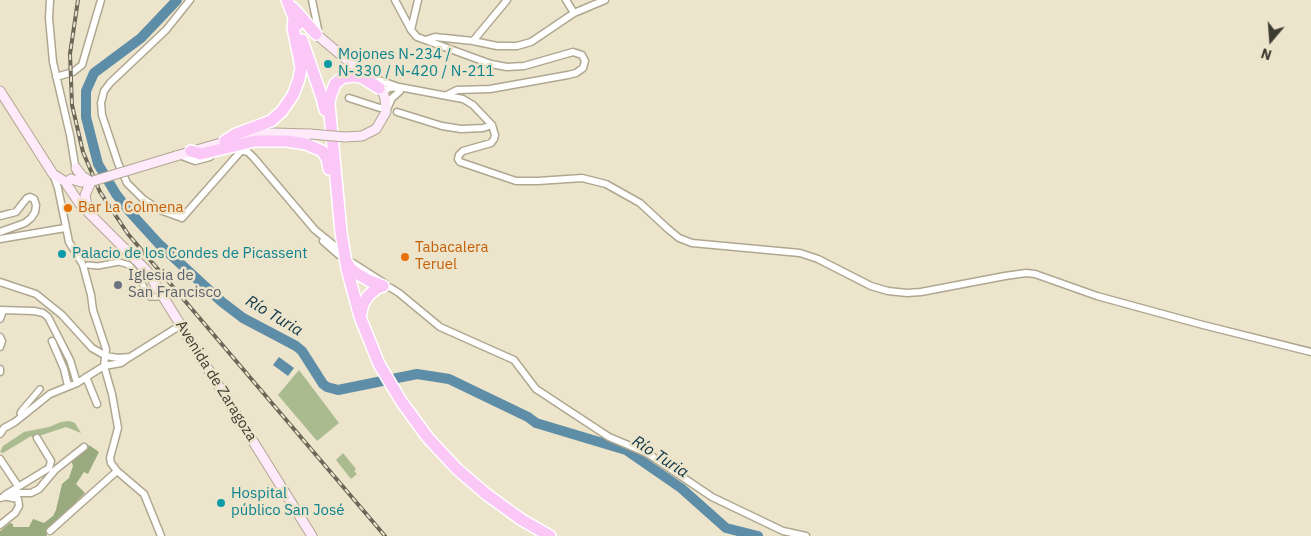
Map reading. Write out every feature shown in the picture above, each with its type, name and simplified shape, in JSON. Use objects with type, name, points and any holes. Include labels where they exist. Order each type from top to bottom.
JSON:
[{"type":"highway","points":[[287,2],[316,34]]},
{"type":"highway","points":[[287,2],[322,98],[333,154]]},
{"type":"highway","points":[[225,141],[236,134],[271,121],[282,111],[293,95],[298,84],[301,67],[293,28],[294,18]]},
{"type":"highway","points":[[341,232],[333,154],[330,96],[335,84],[342,78],[355,76],[367,80],[381,91]]},
{"type":"highway","points":[[192,151],[202,154],[245,143],[266,141],[287,141],[306,144],[322,151],[327,158],[333,197],[360,317],[379,364],[394,390],[428,438],[457,469],[486,494],[522,520],[550,536]]},
{"type":"highway","points":[[346,258],[348,265],[356,273],[370,281],[387,287]]},
{"type":"highway","points":[[360,317],[363,304],[368,296],[377,288],[387,287]]},
{"type":"main road","points":[[0,91],[53,174],[73,184],[92,182],[245,136],[263,133],[345,137],[362,136],[373,132],[380,125],[387,102],[381,91],[316,34]]},
{"type":"main road","points":[[76,168],[82,176],[92,182]]},
{"type":"main road","points":[[88,212],[85,195],[92,182]]},
{"type":"main road","name":"Avenida de Zaragoza","points":[[73,184],[74,198],[142,266],[162,294],[312,536]]},
{"type":"street","points":[[50,0],[50,39],[56,77],[76,168],[73,184],[61,202]]},
{"type":"street","points":[[56,77],[74,72],[82,65],[101,0]]},
{"type":"street","points":[[190,0],[166,30],[104,91],[101,103],[102,115],[118,163],[127,183],[143,199],[160,210],[182,218],[241,151]]},
{"type":"street","points":[[312,0],[318,29],[316,34]]},
{"type":"street","points":[[395,0],[411,30],[417,37],[491,64],[507,67],[524,66],[573,52],[582,55],[585,61],[583,68],[576,73],[568,75],[490,90],[457,90],[447,95]]},
{"type":"street","points":[[411,30],[418,0]]},
{"type":"street","points":[[473,41],[507,0]]},
{"type":"street","points":[[566,0],[574,13]]},
{"type":"street","points":[[425,40],[435,37],[507,47],[524,45],[574,13],[605,0]]},
{"type":"street","points":[[361,72],[401,89]]},
{"type":"street","points":[[381,91],[389,88],[447,95],[463,99],[473,105],[492,125],[495,134],[494,139],[491,143],[463,151],[459,155],[460,162],[516,181],[582,178],[606,184],[640,203],[679,238],[692,243],[800,253],[818,259],[871,286],[888,291],[907,293],[1005,276],[1026,273],[1036,274],[1107,298],[1311,352]]},
{"type":"street","points":[[349,98],[383,110],[401,89]]},
{"type":"street","points":[[397,112],[442,126],[461,129],[483,128],[492,125]]},
{"type":"street","points":[[177,156],[195,162],[233,150],[248,152],[315,230],[346,258]]},
{"type":"street","points":[[53,174],[69,242],[86,267],[93,310],[106,349],[104,366],[118,423],[118,433],[110,458],[111,463],[117,471],[144,494],[162,536]]},
{"type":"street","points":[[0,216],[16,212],[27,198],[34,199],[36,205],[35,212],[31,218],[0,232]]},
{"type":"street","points":[[0,239],[65,228]]},
{"type":"street","points":[[86,267],[118,262],[129,265],[150,297],[158,297],[162,294]]},
{"type":"street","points":[[0,282],[36,294],[62,315],[92,348],[106,356],[130,357]]},
{"type":"street","points":[[387,287],[440,327],[514,360],[536,389],[609,436],[647,453],[712,497],[783,531],[806,536]]},
{"type":"street","points":[[0,319],[1,310],[34,311],[43,313],[48,317],[70,360],[77,383]]},
{"type":"street","points":[[0,434],[4,428],[50,394],[77,383],[104,366],[121,363],[181,325]]},
{"type":"street","points":[[0,347],[1,338]]},
{"type":"street","points":[[52,341],[64,369],[68,386]]},
{"type":"street","points":[[92,348],[104,342]]},
{"type":"street","points":[[86,377],[97,404]]},
{"type":"street","points":[[21,417],[20,413],[40,388]]},
{"type":"street","points":[[1,497],[49,468],[51,461],[37,438]]},
{"type":"street","points":[[1,497],[20,492],[31,493],[39,489],[55,470],[84,447]]},
{"type":"street","points":[[0,459],[18,486]]},
{"type":"street","points":[[50,531],[117,471]]},
{"type":"street","points":[[0,525],[15,513],[20,503],[15,498],[1,497]]},
{"type":"green space","points":[[299,370],[339,423],[317,441],[278,395]]},
{"type":"green space","points":[[70,421],[75,423],[81,433],[66,427],[33,438],[31,436],[3,453],[0,452],[3,446],[24,432]]},
{"type":"green space","points":[[89,445],[99,452],[88,474],[84,472],[76,484],[85,493],[46,532],[47,536],[0,536],[0,531],[10,523],[13,524],[13,527],[29,527],[33,519],[44,523],[53,516],[62,484],[69,478],[73,466],[71,460]]},
{"type":"green space","points":[[343,453],[356,469],[354,471],[357,474],[351,479],[336,460]]},
{"type":"water","points":[[279,357],[294,368],[288,376],[273,365]]},
{"type":"waterway","name":"Río Turia","points":[[177,0],[141,38],[94,73],[86,91],[86,117],[98,164],[116,194],[159,244],[222,302],[243,318],[302,351],[323,384],[327,387],[338,390],[417,374],[449,379],[528,417],[536,423],[626,450],[681,488],[726,528],[758,536]]},
{"type":"railway","points":[[78,0],[70,54],[72,105],[83,152],[100,192],[128,234],[385,536]]},
{"type":"place","name":"Mojones N-234 / N-330 / N-420 / N-211","points":[[328,64]]},
{"type":"place","name":"Bar La Colmena","points":[[68,208]]},
{"type":"place","name":"Palacio de los Condes de Picassent","points":[[62,254]]},
{"type":"place","name":"Tabacalera Teruel","points":[[405,257]]},
{"type":"place","name":"Iglesia de San Francisco","points":[[118,285]]},
{"type":"place","name":"Hospital público San José","points":[[221,503]]}]
